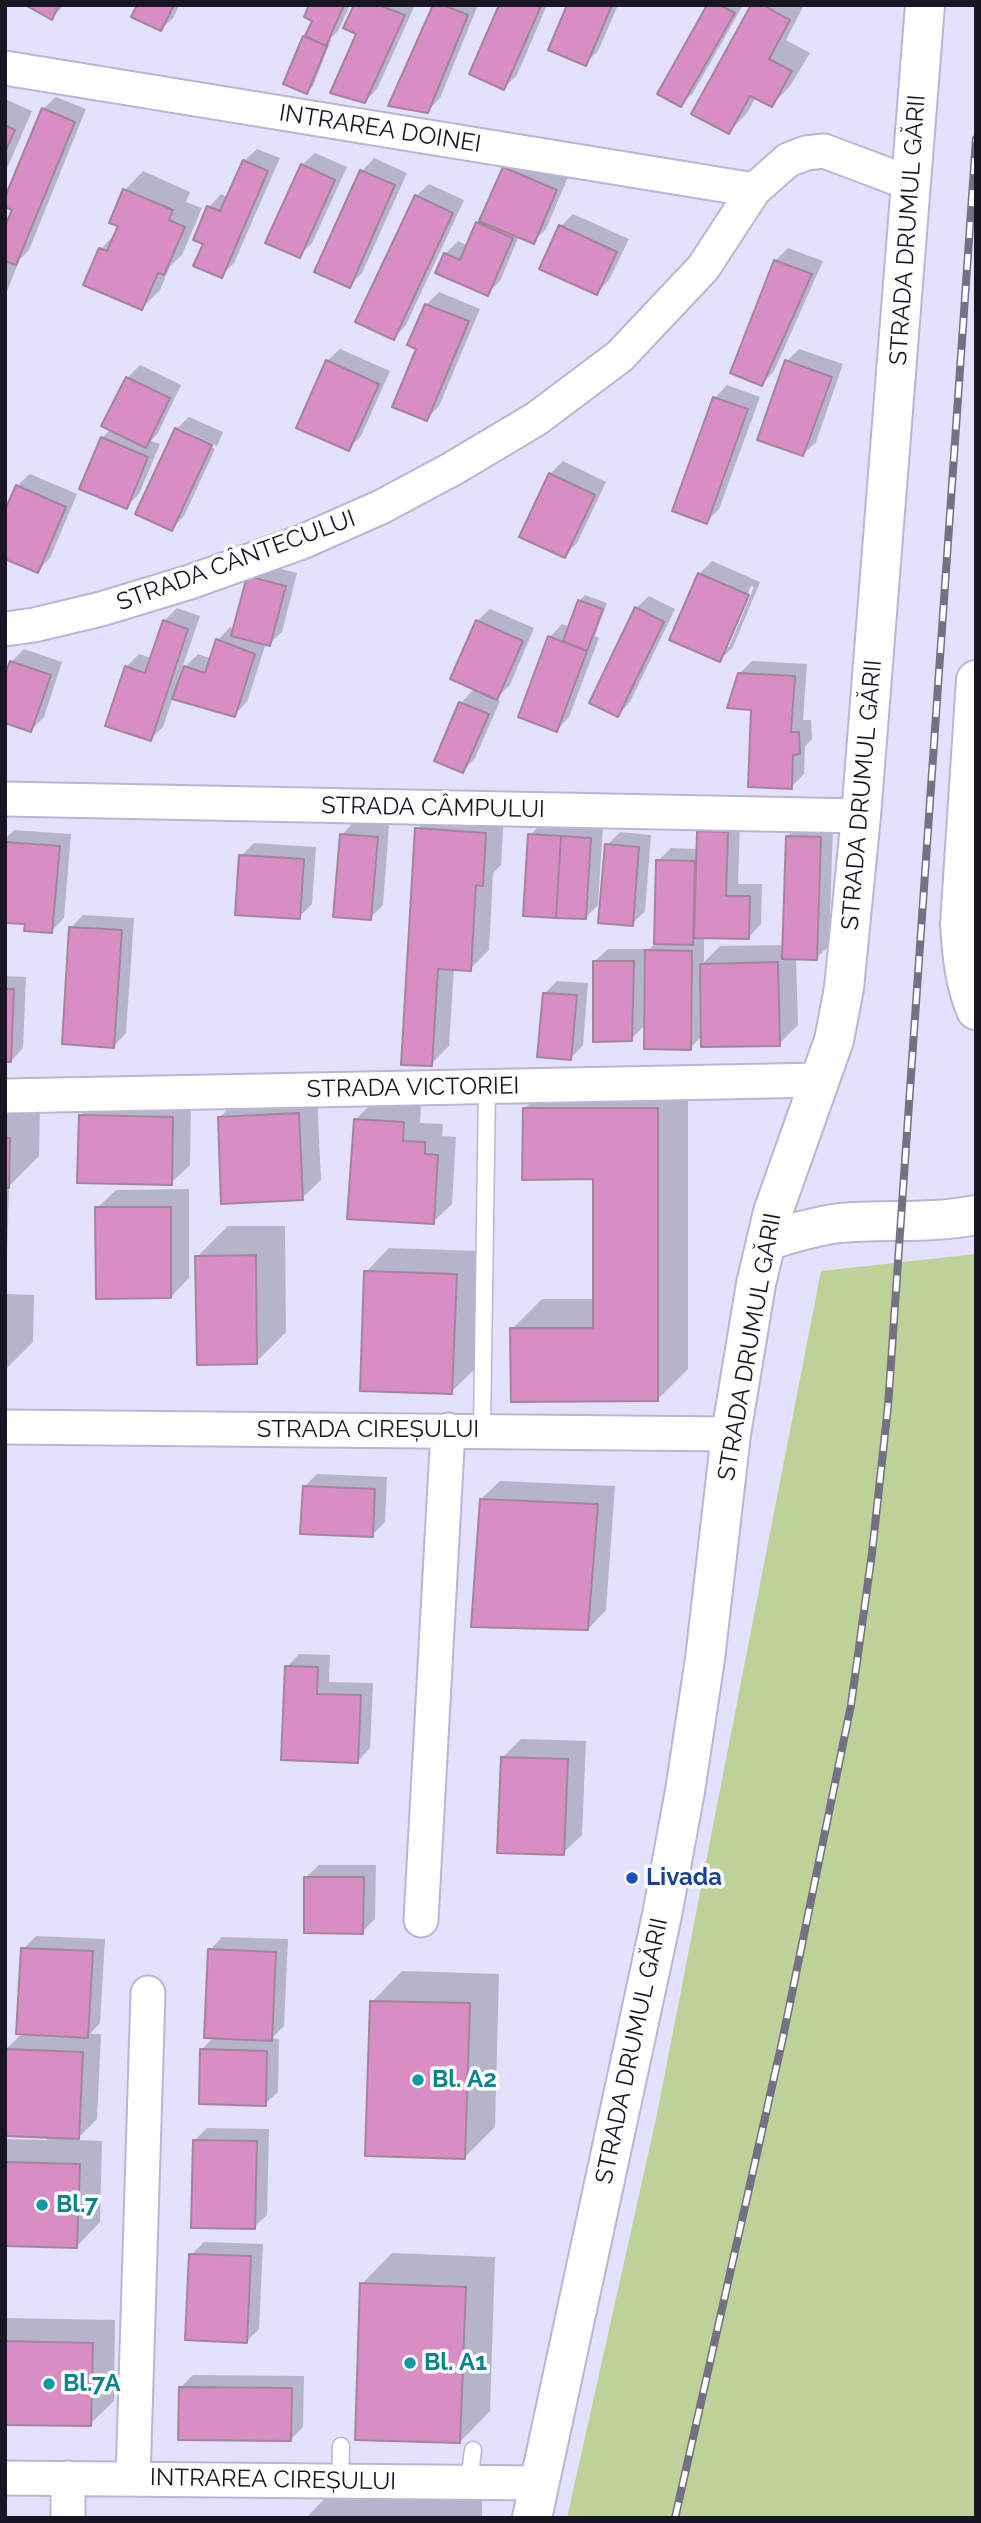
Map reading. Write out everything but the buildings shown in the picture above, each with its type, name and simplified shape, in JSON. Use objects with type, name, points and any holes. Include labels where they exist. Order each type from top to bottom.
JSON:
[{"type":"street","name":"STRADA DRUMUL GĂRII","points":[[536,2500],[662,1915],[685,1791],[705,1659],[731,1434],[756,1284],[783,1179],[834,1040],[844,988],[861,816],[925,5]]},
{"type":"street","name":"INTRAREA DOINEI","points":[[5,68],[754,190]]},
{"type":"street","name":"STRADA CÂNTECULUI","points":[[5,629],[101,610],[302,542],[381,507],[536,419],[620,356],[704,268],[754,190],[788,160],[806,153],[824,151],[912,184]]},
{"type":"street","points":[[976,680],[971,816],[960,924],[964,964],[976,1010]]},
{"type":"street","name":"STRADA CÂMPULUI","points":[[5,799],[861,816]]},
{"type":"street","name":"STRADA VICTORIEI","points":[[5,1096],[821,1080]]},
{"type":"street","points":[[766,1241],[838,1223],[955,1219],[976,1215]]},
{"type":"street","name":"STRADA CIREȘULUI","points":[[5,1427],[731,1434]]},
{"type":"street","points":[[421,1920],[448,1430]]},
{"type":"street","points":[[133,2479],[148,1993]]},
{"type":"street","name":"INTRAREA CIREȘULUI","points":[[5,2478],[340,2481],[471,2466],[536,2500]]},
{"type":"street","points":[[68,2478],[68,2518]]},
{"type":"lane","points":[[482,1430],[487,1086]]},
{"type":"lane","points":[[340,2481],[341,2446]]},
{"type":"green space","points":[[976,1254],[976,2518],[567,2518],[656,2119],[821,1271]]},
{"type":"railway","points":[[675,2518],[782,2042],[851,1705],[872,1553],[888,1406],[976,139]]},
{"type":"place","name":"Livada","points":[[632,1878]]},
{"type":"place","name":"Bl. A2","points":[[418,2080]]},
{"type":"place","name":"Bl.7","points":[[42,2205]]},
{"type":"place","name":"Bl. A1","points":[[410,2363]]},
{"type":"place","name":"Bl.7A","points":[[49,2384]]}]
